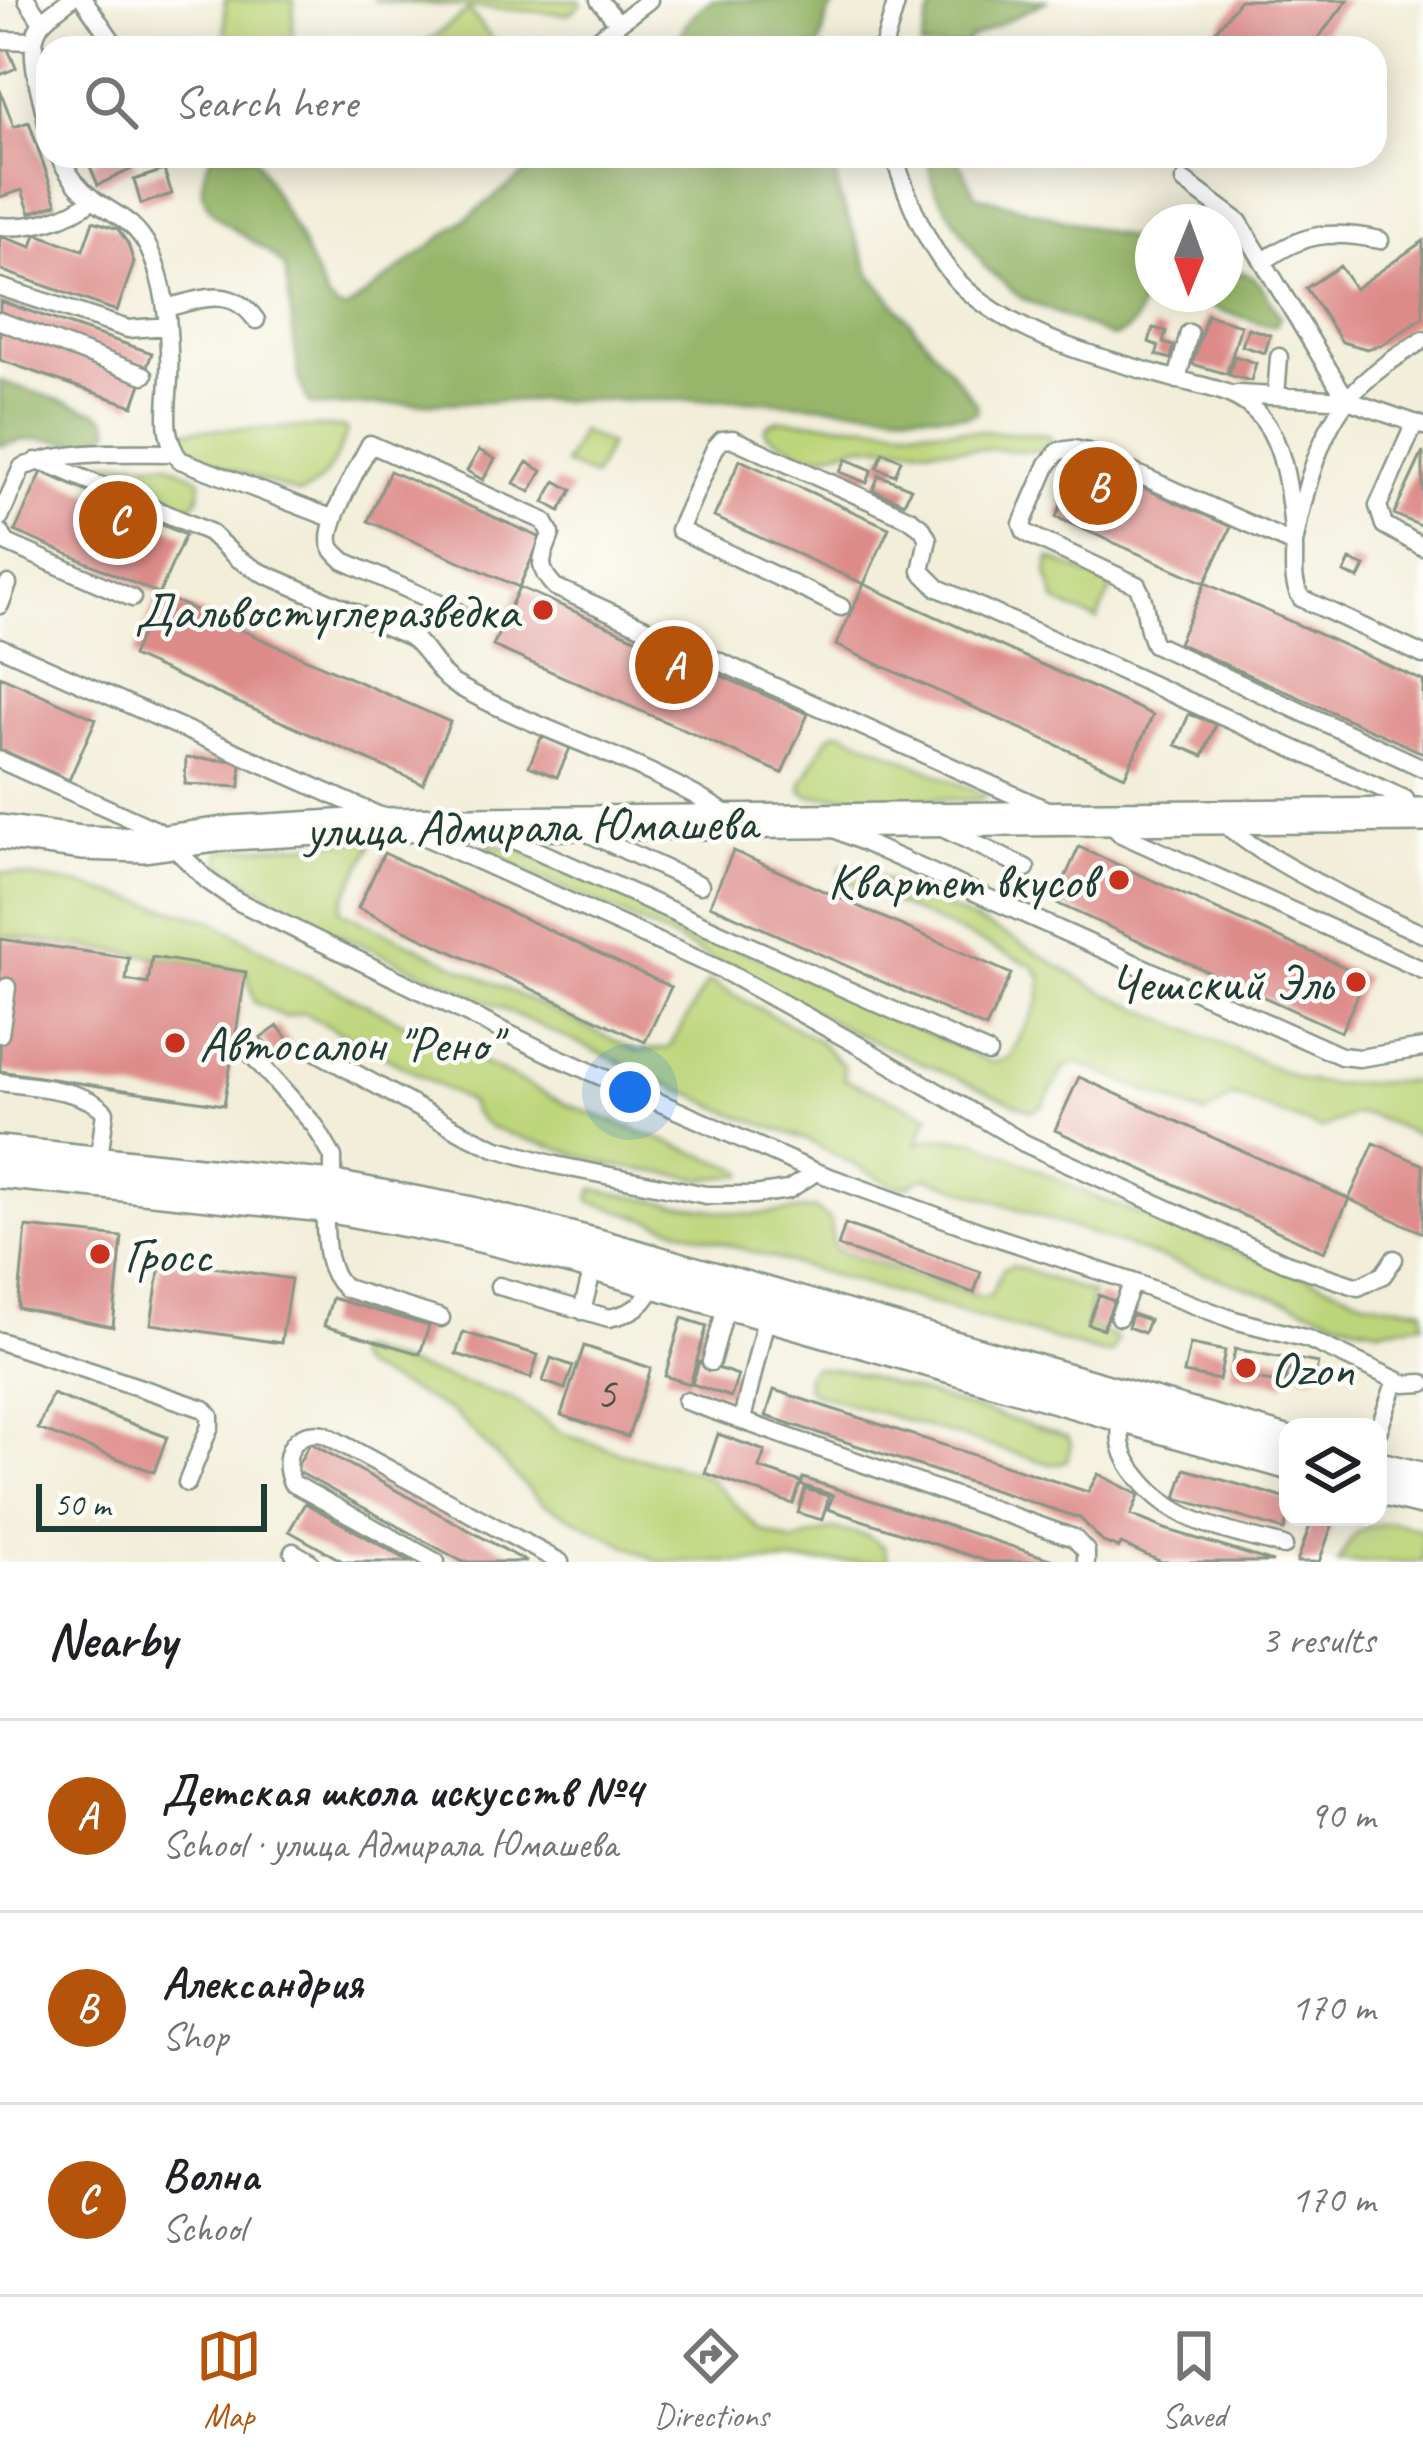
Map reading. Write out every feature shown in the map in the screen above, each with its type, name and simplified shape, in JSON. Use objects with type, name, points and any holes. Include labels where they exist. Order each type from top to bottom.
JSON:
[{"type":"main road","points":[[0,1162],[329,1197],[466,1222],[658,1272],[1279,1451]]},
{"type":"main road","points":[[1387,1480],[1423,1489]]},
{"type":"street","name":"улица Адмирала Юмашева","points":[[0,832],[114,846],[170,843],[231,832],[397,824],[1417,815]]},
{"type":"lane","points":[[27,0],[41,21]]},
{"type":"lane","points":[[36,53],[34,41],[41,21],[69,0]]},
{"type":"lane","points":[[84,0],[109,36]]},
{"type":"lane","points":[[599,0],[618,23]]},
{"type":"lane","points":[[601,36],[649,0]]},
{"type":"lane","points":[[886,36],[897,0]]},
{"type":"lane","points":[[0,40],[34,41]]},
{"type":"lane","points":[[66,168],[93,199],[135,226],[149,249],[167,317],[166,420],[175,453],[181,460],[334,519]]},
{"type":"lane","points":[[898,168],[910,206],[935,249],[965,289],[1010,322],[1111,361],[1177,380],[1235,394],[1347,400],[1419,424],[1378,506],[1384,525],[1423,547]]},
{"type":"lane","points":[[1184,181],[1239,222],[1347,400]]},
{"type":"lane","points":[[0,226],[43,222],[81,209],[93,199]]},
{"type":"lane","points":[[1263,262],[1312,236],[1353,234],[1380,240]]},
{"type":"lane","points":[[0,287],[128,329],[212,297],[229,298],[247,307],[256,320]]},
{"type":"lane","points":[[0,321],[144,374]]},
{"type":"lane","points":[[1177,380],[1190,333]]},
{"type":"lane","points":[[1294,544],[1310,473],[1347,400],[1384,366],[1423,340]]},
{"type":"lane","points":[[1276,396],[1279,357]]},
{"type":"lane","points":[[1235,394],[1258,413],[1276,439],[1294,544],[1293,584],[1301,598],[1423,655]]},
{"type":"lane","points":[[841,607],[679,530],[722,440],[733,439],[910,519],[928,539],[921,571],[938,588],[1405,799],[1417,815]]},
{"type":"lane","points":[[458,612],[344,561],[331,545],[334,519],[370,444],[544,521],[551,534],[540,565],[555,587],[1064,818]]},
{"type":"lane","points":[[1294,544],[1074,449],[1059,452],[1048,464],[1022,524],[1032,536],[1137,585],[1154,644],[1423,769]]},
{"type":"lane","points":[[0,517],[22,466],[74,455],[175,453]]},
{"type":"lane","points":[[36,461],[209,532],[258,571],[411,637],[448,680],[675,786],[734,820]]},
{"type":"lane","points":[[0,532],[7,543],[132,598]]},
{"type":"lane","points":[[0,605],[8,584]]},
{"type":"lane","points":[[0,647],[728,973],[1024,1143],[1286,1263],[1358,1287],[1383,1275],[1394,1259]]},
{"type":"lane","points":[[0,760],[156,830],[208,881],[237,901],[548,1053],[816,1172],[1234,1321],[1307,1339],[1405,1384],[1423,1383]]},
{"type":"lane","points":[[1221,817],[1228,830],[1250,843],[1360,905],[1423,934]]},
{"type":"lane","points":[[812,819],[1341,1056],[1358,1058],[1423,1048]]},
{"type":"lane","points":[[923,819],[1026,868]]},
{"type":"lane","points":[[1106,819],[1120,834],[1423,970]]},
{"type":"lane","points":[[477,823],[988,1053]]},
{"type":"lane","points":[[564,823],[700,885]]},
{"type":"lane","points":[[0,1034],[7,987]]},
{"type":"lane","points":[[246,1048],[316,1126],[333,1157],[327,1245],[336,1280],[345,1288],[441,1318]]},
{"type":"lane","points":[[315,1051],[465,1134],[555,1165],[706,1195],[754,1196],[788,1190],[816,1172]]},
{"type":"lane","points":[[0,1082],[82,1098],[102,1108],[97,1173]]},
{"type":"lane","points":[[582,1311],[596,1255]]},
{"type":"lane","points":[[499,1286],[609,1318],[642,1305],[658,1272]]},
{"type":"lane","points":[[1119,1317],[1133,1282]]},
{"type":"lane","points":[[711,1361],[750,1299]]},
{"type":"lane","points":[[742,1420],[750,1299]]},
{"type":"lane","points":[[0,1341],[204,1409],[210,1426],[188,1483]]},
{"type":"lane","points":[[1383,1418],[1396,1380]]},
{"type":"lane","points":[[686,1400],[1074,1538],[1086,1551],[1085,1562]]},
{"type":"lane","points":[[1123,1408],[1118,1430],[1121,1452],[1162,1503],[1181,1516],[1284,1546]]},
{"type":"lane","points":[[436,1562],[292,1483],[287,1462],[295,1441],[314,1431],[324,1434],[560,1562]]},
{"type":"lane","points":[[293,1552],[310,1562]]},
{"type":"green space","points":[[225,0],[294,0],[292,36],[225,36]]},
{"type":"green space","points":[[372,0],[580,0],[581,4],[569,14]]},
{"type":"green space","points":[[711,0],[837,0],[822,36],[681,36]]},
{"type":"green space","points":[[939,0],[1048,0],[976,36],[924,36]]},
{"type":"green space","points":[[469,10],[490,36],[434,36]]},
{"type":"green space","points":[[207,168],[261,168],[327,299],[346,310],[532,168],[834,168],[839,195],[871,275],[963,386],[977,412],[966,416],[750,400],[308,403],[299,379],[285,268],[212,211],[204,196]]},
{"type":"green space","points":[[930,168],[962,168],[976,195],[1135,240],[1136,319],[1112,337],[1021,298],[984,266],[935,190]]},
{"type":"green space","points":[[1243,273],[1264,289],[1280,317],[1270,326],[1226,312],[1243,312]]},
{"type":"green space","points":[[0,381],[97,412],[111,429],[87,442],[33,439],[0,446]]},
{"type":"green space","points":[[778,420],[1051,438],[1047,446],[1034,451],[861,445],[817,456],[768,435],[766,426]]},
{"type":"green space","points":[[341,427],[346,434],[329,470],[300,494],[191,455],[179,437],[180,431],[187,430]]},
{"type":"green space","points":[[581,431],[609,445],[594,477],[565,464]]},
{"type":"green space","points":[[80,461],[168,463],[200,479],[200,493],[192,505],[170,505],[73,467]]},
{"type":"green space","points":[[1050,558],[1113,585],[1097,620],[1056,602],[1047,573]]},
{"type":"green space","points":[[834,732],[986,796],[978,800],[810,796],[802,792],[802,783]]},
{"type":"green space","points":[[368,840],[371,847],[341,911],[637,1051],[669,1048],[710,982],[819,1041],[844,1066],[844,1079],[929,1115],[917,1144],[947,1138],[977,1141],[1102,1200],[1367,1300],[1423,1308],[1423,1323],[1381,1329],[1356,1325],[926,1177],[896,1187],[805,1139],[736,1115],[316,924],[223,866],[219,856],[221,850]]},
{"type":"green space","points":[[490,843],[532,855],[993,1063],[1009,1058],[1039,1002],[1042,978],[1033,966],[842,879],[842,865],[852,865],[1014,939],[1101,991],[1302,1080],[1330,1084],[1423,1081],[1423,1137],[1370,1115],[1355,1114],[1321,1129],[1233,1096],[1205,1115],[1076,1062],[1066,1066],[1042,1106],[1032,1111],[861,1036],[672,938],[506,862],[487,848]]},
{"type":"green space","points":[[0,872],[81,885],[213,921],[295,969],[566,1104],[737,1168],[744,1175],[704,1179],[615,1166],[490,1128],[469,1102],[304,1013],[285,1017],[254,1002],[247,971],[0,935]]},
{"type":"green space","points":[[593,1189],[752,1215],[814,1208],[830,1220],[837,1251],[980,1297],[990,1296],[1003,1269],[1012,1265],[1093,1294],[1086,1326],[1117,1341],[1111,1353],[1101,1353],[749,1251],[592,1202]]},
{"type":"green space","points":[[358,1350],[511,1398],[563,1434],[694,1471],[711,1480],[760,1530],[792,1542],[834,1529],[868,1536],[884,1547],[888,1562],[659,1562],[541,1502],[455,1414],[360,1368],[353,1358]]},
{"type":"green space","points":[[813,1367],[849,1371],[1068,1437],[1067,1460],[1050,1464],[811,1392],[806,1386]]},
{"type":"green space","points":[[1387,1524],[1423,1530],[1423,1562],[1338,1562],[1359,1532]]},
{"type":"building","points":[[1240,0],[1348,0],[1320,36],[1212,36]]},
{"type":"building","points":[[7,47],[16,68],[0,75],[0,49]]},
{"type":"building","points":[[0,90],[14,127],[29,122],[36,142],[36,168],[45,168],[57,204],[30,213],[22,190],[0,197]]},
{"type":"building","points":[[91,168],[134,168],[98,185]]},
{"type":"building","points":[[164,170],[172,194],[141,204],[134,180]]},
{"type":"building","points":[[93,221],[118,229],[134,263],[117,311],[0,270],[0,236],[32,247],[36,234],[83,250]]},
{"type":"building","points":[[1423,241],[1423,317],[1384,344],[1367,349],[1342,342],[1306,288],[1340,266],[1355,289]]},
{"type":"building","points":[[0,301],[152,353],[133,406],[0,360]]},
{"type":"building","points":[[1207,315],[1241,325],[1227,374],[1192,364]]},
{"type":"building","points":[[1153,328],[1166,331],[1163,343],[1174,346],[1171,359],[1156,355],[1159,346],[1149,342]]},
{"type":"building","points":[[1248,328],[1270,335],[1265,353],[1242,346]]},
{"type":"building","points":[[1234,356],[1256,363],[1251,381],[1229,375]]},
{"type":"building","points":[[479,450],[495,459],[483,480],[467,471]]},
{"type":"building","points":[[883,452],[901,460],[895,475],[877,468]]},
{"type":"building","points":[[1423,452],[1423,527],[1394,514]]},
{"type":"building","points":[[846,459],[872,470],[867,483],[840,472]]},
{"type":"building","points":[[740,460],[889,528],[864,584],[714,517]]},
{"type":"building","points":[[1081,460],[1231,527],[1205,583],[1056,517]]},
{"type":"building","points":[[527,462],[542,471],[530,492],[514,483]]},
{"type":"building","points":[[390,471],[541,538],[519,587],[368,521]]},
{"type":"building","points":[[42,472],[185,535],[159,594],[15,531]]},
{"type":"building","points":[[879,475],[911,488],[904,503],[873,490]]},
{"type":"building","points":[[556,481],[572,490],[560,511],[544,502]]},
{"type":"building","points":[[1350,560],[1365,566],[1359,579],[1344,573]]},
{"type":"building","points":[[1205,583],[1423,681],[1423,753],[1178,643]]},
{"type":"building","points":[[864,584],[1153,715],[1125,776],[836,645]]},
{"type":"building","points":[[519,587],[808,714],[782,773],[493,646]]},
{"type":"building","points":[[159,594],[450,722],[423,784],[132,656]]},
{"type":"building","points":[[0,676],[96,719],[69,780],[0,749]]},
{"type":"building","points":[[1189,714],[1216,724],[1203,756],[1176,745]]},
{"type":"building","points":[[542,736],[570,748],[557,777],[529,766]]},
{"type":"building","points":[[186,758],[241,761],[240,787],[185,784]]},
{"type":"building","points":[[1079,847],[1366,977],[1341,1032],[1054,902]]},
{"type":"building","points":[[733,851],[1011,974],[986,1028],[710,905]]},
{"type":"building","points":[[384,853],[671,987],[645,1042],[358,908]]},
{"type":"building","points":[[0,939],[129,958],[126,980],[148,984],[152,957],[246,972],[224,1105],[0,1071]]},
{"type":"building","points":[[278,1026],[292,1045],[275,1057],[261,1038]]},
{"type":"building","points":[[1079,1077],[1349,1199],[1324,1252],[1055,1130]]},
{"type":"building","points":[[1374,1143],[1423,1165],[1423,1233],[1349,1199]]},
{"type":"building","points":[[845,1224],[981,1272],[974,1293],[838,1246]]},
{"type":"building","points":[[26,1227],[122,1237],[113,1327],[18,1308]]},
{"type":"building","points":[[161,1259],[291,1279],[281,1343],[151,1324]]},
{"type":"building","points":[[1099,1295],[1114,1301],[1103,1329],[1088,1324]]},
{"type":"building","points":[[332,1298],[429,1326],[420,1354],[324,1326]]},
{"type":"building","points":[[1132,1314],[1149,1320],[1144,1333],[1128,1327]]},
{"type":"building","points":[[682,1318],[707,1326],[690,1384],[665,1376]]},
{"type":"building","points":[[463,1332],[538,1355],[531,1378],[456,1354]]},
{"type":"building","points":[[1190,1344],[1225,1351],[1219,1380],[1184,1373]]},
{"type":"building","points":[[584,1346],[651,1368],[628,1437],[561,1415]]},
{"type":"building","points":[[1235,1349],[1289,1359],[1285,1384],[1230,1375]]},
{"type":"building","points":[[551,1358],[573,1366],[565,1389],[543,1381]]},
{"type":"building","points":[[1291,1358],[1318,1363],[1315,1376],[1289,1371]]},
{"type":"building","points":[[699,1362],[738,1375],[731,1397],[692,1384]]},
{"type":"building","points":[[774,1390],[1088,1492],[1098,1474],[1139,1495],[1131,1515],[1273,1562],[1162,1562],[1121,1544],[1119,1548],[1103,1542],[1080,1518],[766,1416]]},
{"type":"building","points":[[52,1394],[167,1437],[154,1472],[38,1429]]},
{"type":"building","points":[[718,1434],[765,1451],[759,1468],[801,1482],[793,1504],[705,1473]]},
{"type":"building","points":[[310,1443],[527,1562],[463,1562],[295,1470]]},
{"type":"building","points":[[1185,1469],[1279,1496],[1279,1526],[1285,1526],[1284,1530],[1176,1498]]},
{"type":"building","points":[[803,1478],[1059,1562],[989,1562],[828,1509],[833,1495],[801,1485]]},
{"type":"building","points":[[805,1489],[829,1496],[822,1520],[798,1513]]},
{"type":"building","points":[[305,1503],[411,1562],[344,1562],[289,1531]]},
{"type":"building","points":[[1310,1526],[1332,1526],[1319,1562],[1297,1562]]},
{"type":"place","name":"Александрия","points":[[1098,486]]},
{"type":"place","name":"Волна","points":[[118,520]]},
{"type":"place","name":"Дальвостуглеразведка","points":[[543,610]]},
{"type":"place","name":"Детская школа искусств №4","points":[[674,665]]},
{"type":"place","name":"Квартет вкусов","points":[[1119,880]]},
{"type":"place","name":"Чешский Эль","points":[[1356,982]]},
{"type":"place","name":"Автосалон \"Рено\"","points":[[175,1043]]},
{"type":"place","name":"Гросс","points":[[100,1254]]},
{"type":"place","name":"Ozon","points":[[1246,1368]]}]
